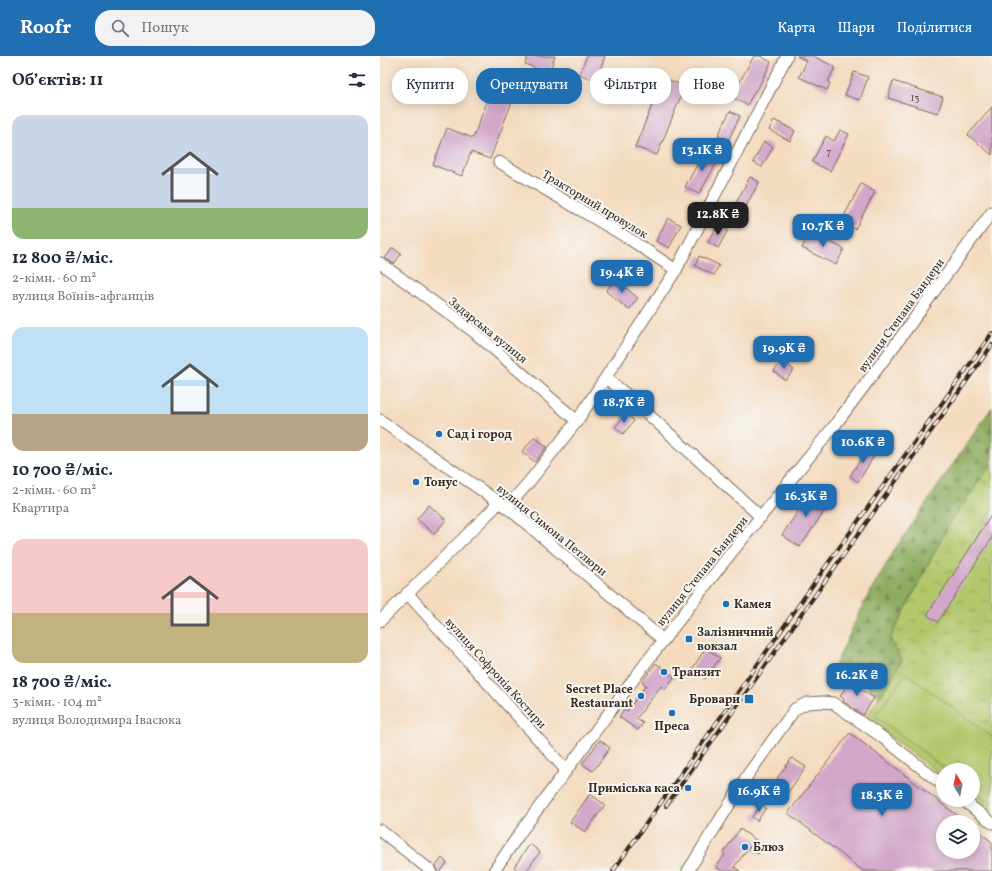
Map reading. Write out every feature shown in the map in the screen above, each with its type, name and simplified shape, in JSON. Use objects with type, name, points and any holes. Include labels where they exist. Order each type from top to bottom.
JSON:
[{"type":"street","points":[[380,621],[494,508],[503,504],[531,479],[577,420],[676,270],[787,56]]},
{"type":"street","name":"Тракторний провулок","points":[[499,162],[628,238],[676,270]]},
{"type":"street","name":"вулиця Степана Бандери","points":[[494,871],[566,770],[663,640],[867,384],[992,212]]},
{"type":"street","name":"Задарська вулиця","points":[[380,263],[473,331],[577,420]]},
{"type":"street","points":[[606,378],[761,518]]},
{"type":"street","name":"вулиця Симона Петлюри","points":[[380,420],[503,504],[663,640]]},
{"type":"street","name":"вулиця Софронія Костири","points":[[407,593],[566,770]]},
{"type":"street","points":[[688,871],[758,760],[795,710],[807,703],[823,702],[834,704],[882,737],[936,779]]},
{"type":"street","points":[[972,807],[992,823]]},
{"type":"street","points":[[380,830],[431,871]]},
{"type":"green space","points":[[992,407],[992,463],[948,526],[890,639],[902,660],[880,698],[859,679],[834,668],[864,603],[895,549]]},
{"type":"green space","points":[[992,463],[992,815],[980,806],[980,763],[936,763],[936,772],[866,718],[902,660],[890,639],[948,526]]},
{"type":"green space","points":[[906,673],[992,737],[992,804],[980,795],[980,763],[938,763],[875,716]]},
{"type":"building","points":[[528,56],[555,56],[551,68],[536,68],[525,64]]},
{"type":"building","points":[[587,56],[605,56],[601,68],[590,68],[590,79],[582,75],[582,68]]},
{"type":"building","points":[[754,56],[760,56],[771,62],[757,90],[756,89],[747,105],[739,101],[739,83]]},
{"type":"building","points":[[797,56],[813,56],[835,67],[828,82],[830,83],[827,90],[799,77],[807,61]]},
{"type":"building","points":[[854,72],[868,77],[860,100],[845,95]]},
{"type":"building","points":[[671,81],[679,84],[679,101],[657,155],[635,147],[652,104],[671,104]]},
{"type":"building","points":[[893,81],[943,97],[938,113],[888,98]]},
{"type":"building","points":[[486,104],[511,104],[490,159],[471,152],[462,176],[433,165],[447,128],[473,138]]},
{"type":"building","points":[[992,107],[992,155],[968,135]]},
{"type":"building","points":[[730,111],[740,116],[728,141],[718,136]]},
{"type":"building","points":[[774,120],[795,131],[790,141],[769,130]]},
{"type":"building","points":[[840,130],[849,134],[830,171],[812,162],[826,136],[834,141]]},
{"type":"building","points":[[764,142],[773,147],[762,167],[753,162]]},
{"type":"building","points":[[705,150],[720,157],[699,194],[685,187]]},
{"type":"building","points":[[750,177],[759,182],[739,219],[730,214]]},
{"type":"building","points":[[861,184],[875,192],[855,229],[841,222]]},
{"type":"building","points":[[668,218],[681,225],[669,248],[656,241]]},
{"type":"building","points":[[718,225],[728,230],[718,248],[708,242]]},
{"type":"building","points":[[810,232],[844,249],[836,265],[802,248]]},
{"type":"building","points":[[393,248],[401,254],[394,264],[385,258]]},
{"type":"building","points":[[699,256],[719,265],[714,275],[695,266]]},
{"type":"building","points":[[615,279],[638,298],[629,310],[606,291]]},
{"type":"building","points":[[783,360],[794,370],[785,380],[774,371]]},
{"type":"building","points":[[626,414],[634,421],[623,434],[615,427]]},
{"type":"building","points":[[534,437],[547,447],[535,462],[522,452]]},
{"type":"building","points":[[869,446],[877,451],[858,482],[850,476]]},
{"type":"building","points":[[813,489],[831,501],[800,547],[782,535]]},
{"type":"building","points":[[429,505],[446,520],[434,534],[417,519]]},
{"type":"building","points":[[992,514],[992,538],[938,622],[927,615]]},
{"type":"building","points":[[706,648],[720,658],[705,679],[692,669]]},
{"type":"building","points":[[656,663],[674,677],[665,689],[661,686],[636,719],[643,723],[638,730],[619,717],[624,709],[627,711],[646,685],[642,682]]},
{"type":"building","points":[[851,679],[862,687],[860,689],[874,698],[863,715],[843,701],[844,699],[840,696]]},
{"type":"building","points":[[850,733],[936,799],[936,807],[946,807],[957,815],[936,815],[936,859],[980,859],[980,833],[992,842],[992,871],[863,871],[788,813]]},
{"type":"building","points":[[600,740],[610,748],[593,771],[582,764]]},
{"type":"building","points":[[792,758],[806,767],[781,802],[767,792]]},
{"type":"building","points":[[590,794],[605,805],[585,832],[570,822]]},
{"type":"building","points":[[762,804],[766,808],[757,821],[752,817]]},
{"type":"building","name":"Блюз","points":[[740,829],[764,846],[758,854],[749,847],[734,867],[740,871],[722,871],[716,867],[725,855],[723,853]]},
{"type":"building","points":[[530,844],[540,852],[526,871],[519,871],[514,867]]},
{"type":"building","points":[[442,858],[447,863],[441,871],[438,871],[436,866]]},
{"type":"railway","points":[[613,871],[824,569],[992,333]]},
{"type":"railway","points":[[666,806],[992,345]]},
{"type":"place","name":"Сад і город","points":[[439,434]]},
{"type":"place","name":"Тонус","points":[[416,482]]},
{"type":"place","name":"Камея","points":[[726,604]]},
{"type":"place","name":"Залізничний вокзал","points":[[689,639]]},
{"type":"place","name":"Транзит","points":[[664,672]]},
{"type":"place","name":"Secret Place Restaurant","points":[[641,696]]},
{"type":"place","name":"Бровари","points":[[749,699]]},
{"type":"place","name":"Преса","points":[[672,713]]},
{"type":"place","name":"Приміська каса","points":[[688,788]]},
{"type":"place","name":"Блюз","points":[[745,847]]}]
